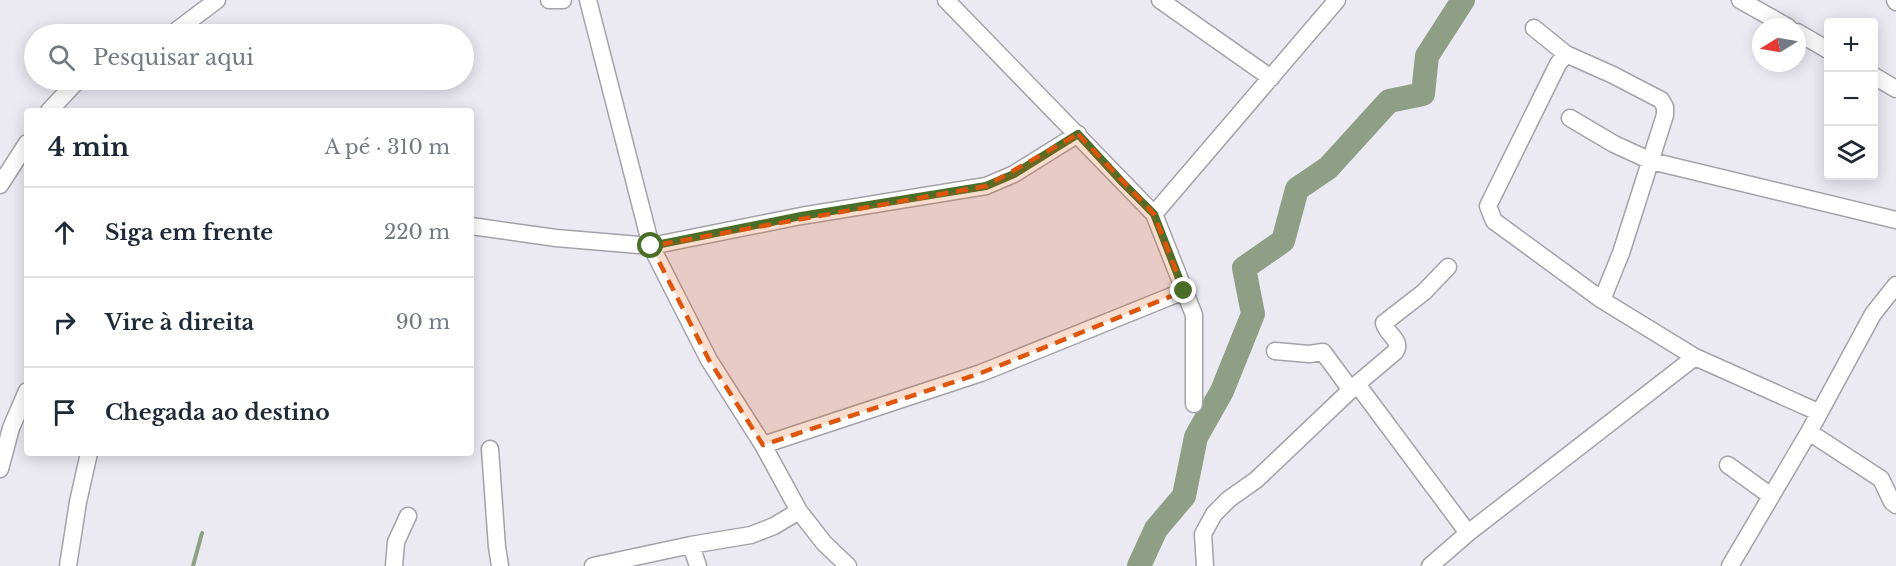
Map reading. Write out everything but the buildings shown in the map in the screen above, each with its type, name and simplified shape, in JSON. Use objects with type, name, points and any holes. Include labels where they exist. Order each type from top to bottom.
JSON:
[{"type":"street","points":[[185,24],[217,0]]},
{"type":"street","points":[[549,0],[563,0]]},
{"type":"street","points":[[588,0],[651,246],[709,360],[763,445],[800,511],[824,543],[848,566]]},
{"type":"street","points":[[946,0],[1154,214],[1194,315],[1194,404]]},
{"type":"street","points":[[1160,0],[1271,78]]},
{"type":"street","points":[[1154,214],[1337,0]]},
{"type":"street","points":[[1740,0],[1772,18]]},
{"type":"street","points":[[1534,28],[1566,54],[1613,75],[1660,100],[1665,106],[1665,115],[1651,161],[1621,253],[1602,300]]},
{"type":"street","points":[[1806,37],[1824,48]]},
{"type":"street","points":[[1566,54],[1558,64],[1488,206],[1494,221],[1602,300],[1695,357],[1818,412]]},
{"type":"street","points":[[1878,78],[1896,89]]},
{"type":"street","points":[[52,108],[69,90]]},
{"type":"street","points":[[1570,118],[1614,144],[1651,161],[1896,220]]},
{"type":"street","points":[[474,226],[556,238],[651,246],[801,216],[986,186],[1014,174],[1078,134]]},
{"type":"street","points":[[0,185],[24,148]]},
{"type":"street","points":[[1205,566],[1203,534],[1214,514],[1229,499],[1256,480],[1398,348],[1398,343],[1385,328],[1384,323],[1424,292],[1448,267]]},
{"type":"street","points":[[1730,566],[1809,432],[1873,314],[1896,285]]},
{"type":"street","points":[[763,445],[981,374],[1184,291]]},
{"type":"street","points":[[1275,351],[1309,354],[1323,352],[1354,387],[1468,533]]},
{"type":"street","points":[[1430,566],[1468,533],[1695,357]]},
{"type":"street","points":[[1,464],[11,428],[24,398]]},
{"type":"street","points":[[1809,432],[1881,479],[1892,502],[1896,505]]},
{"type":"street","points":[[490,449],[500,566]]},
{"type":"street","points":[[68,566],[88,456]]},
{"type":"street","points":[[1728,465],[1771,496]]},
{"type":"street","points":[[593,566],[762,532],[800,511]]},
{"type":"street","points":[[394,566],[396,542],[408,516]]},
{"type":"street","points":[[691,545],[698,566]]},
{"type":"highlighted area","points":[[1078,134],[1154,214],[1184,291],[981,373],[763,445],[709,360],[651,246],[986,186]]},
{"type":"waterway","points":[[1139,566],[1156,529],[1184,496],[1196,437],[1222,391],[1253,314],[1244,268],[1283,241],[1297,189],[1328,168],[1389,101],[1423,94],[1427,56],[1463,0]]},
{"type":"waterway","points":[[193,566],[202,533]]},
{"type":"route","points":[[651,246],[801,216],[986,186],[1014,174],[1078,134],[1154,214],[1184,291]]}]
